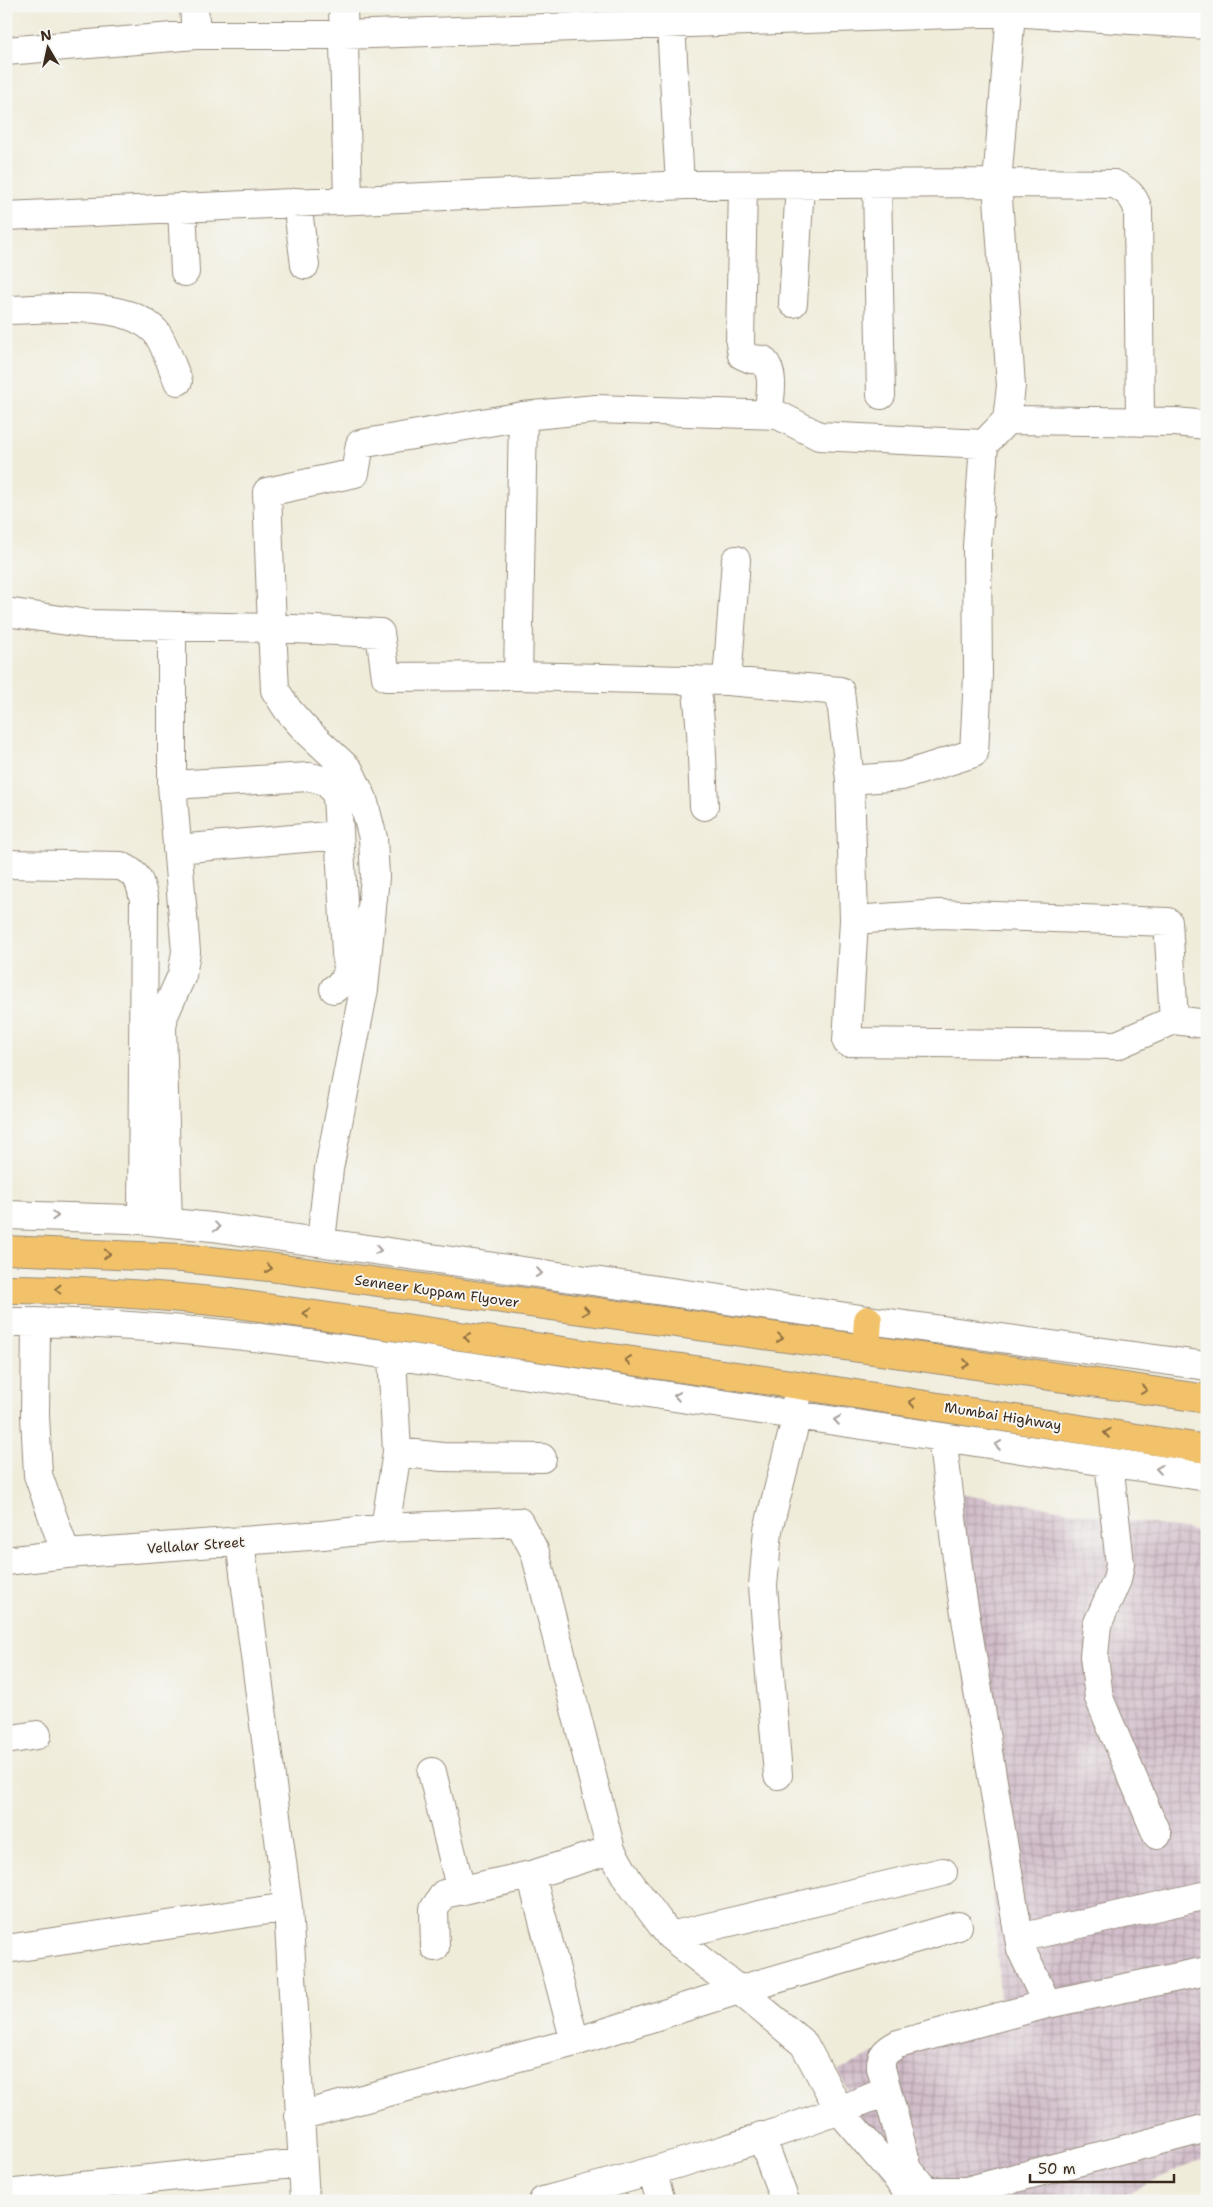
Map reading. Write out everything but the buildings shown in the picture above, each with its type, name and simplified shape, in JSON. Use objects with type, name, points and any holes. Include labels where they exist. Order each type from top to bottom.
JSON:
[{"type":"highway","name":"Senneer Kuppam Flyover","points":[[6,1250],[182,1258],[269,1267],[866,1349]]},
{"type":"highway","points":[[6,1289],[148,1294],[231,1303],[798,1385]]},
{"type":"highway","points":[[868,1320],[866,1349],[1207,1399]]},
{"type":"highway","name":"Mumbai Highway","points":[[798,1385],[1207,1450]]},
{"type":"street","points":[[194,6],[196,35]]},
{"type":"street","points":[[343,6],[348,200]]},
{"type":"street","points":[[6,51],[196,35],[343,35],[671,24],[1011,9],[1207,25]]},
{"type":"street","points":[[850,780],[902,776],[974,753],[978,676],[977,547],[984,444],[1007,420],[1011,386],[997,183],[1011,9]]},
{"type":"street","points":[[671,24],[680,186]]},
{"type":"street","points":[[877,183],[881,395]]},
{"type":"street","points":[[6,216],[680,186],[877,183],[1114,184],[1126,189],[1135,199],[1138,210],[1140,422]]},
{"type":"street","points":[[794,303],[800,184]]},
{"type":"street","points":[[743,185],[740,343],[742,355],[751,359],[763,360],[769,367],[771,381],[768,414]]},
{"type":"street","points":[[297,202],[305,265]]},
{"type":"street","points":[[182,207],[185,272]]},
{"type":"street","points":[[6,310],[91,308],[121,313],[141,320],[157,332],[178,381]]},
{"type":"street","points":[[321,1242],[329,1169],[364,989],[375,877],[373,838],[363,799],[349,770],[288,710],[275,690],[267,492],[355,473],[360,444],[523,416],[596,409],[768,414],[778,415],[819,436],[984,444]]},
{"type":"street","points":[[518,676],[523,416]]},
{"type":"street","points":[[1007,420],[1207,425]]},
{"type":"street","points":[[727,681],[736,560]]},
{"type":"street","points":[[6,612],[88,624],[272,628],[380,633],[386,677],[518,676],[696,680],[840,691],[850,780],[854,920],[847,1042],[1117,1045],[1174,1020],[1207,1024]]},
{"type":"street","points":[[155,1222],[162,1028],[164,1015],[182,975],[186,952],[172,786],[172,626]]},
{"type":"street","points":[[696,680],[701,732],[704,806]]},
{"type":"street","points":[[172,786],[309,777],[321,779],[332,786],[337,797],[347,970],[345,981],[334,990]]},
{"type":"street","points":[[177,849],[339,835]]},
{"type":"street","points":[[6,864],[121,866],[133,872],[140,883],[144,900],[155,1222]]},
{"type":"street","points":[[854,920],[939,914],[1168,922],[1174,1020]]},
{"type":"street","points":[[6,1215],[155,1222],[321,1242],[1207,1366]]},
{"type":"street","points":[[6,1322],[75,1322],[155,1326],[392,1356],[1207,1476]]},
{"type":"street","points":[[36,1322],[38,1475],[66,1554]]},
{"type":"street","points":[[385,1528],[397,1452],[392,1356]]},
{"type":"street","points":[[778,1774],[763,1586],[764,1559],[768,1530],[794,1427],[798,1385]]},
{"type":"street","points":[[942,1437],[960,1583],[1018,1938],[1021,1949],[1047,2004]]},
{"type":"street","points":[[397,1452],[442,1457],[542,1458]]},
{"type":"street","points":[[1109,1462],[1120,1564],[1117,1580],[1097,1625],[1094,1656],[1099,1698],[1157,1835]]},
{"type":"street","name":"Vellalar Street","points":[[6,1561],[66,1554],[240,1542],[385,1528],[519,1522],[535,1552],[611,1850]]},
{"type":"street","points":[[240,1542],[288,1907],[305,2201]]},
{"type":"street","points":[[6,1740],[37,1735]]},
{"type":"street","points":[[432,1772],[461,1891]]},
{"type":"street","points":[[435,1948],[434,1909],[444,1894],[531,1875],[611,1850],[628,1880],[670,1936],[804,2044],[840,2110],[916,2201]]},
{"type":"street","points":[[670,1936],[943,1872]]},
{"type":"street","points":[[531,1875],[575,2042]]},
{"type":"street","points":[[1018,1938],[1207,1895]]},
{"type":"street","points":[[6,1949],[288,1907]]},
{"type":"street","points":[[299,2116],[575,2042],[739,1990],[958,1926]]},
{"type":"street","points":[[1206,1976],[1047,2004],[898,2044],[887,2050],[881,2059],[887,2090],[908,2169],[928,2191],[966,2191],[1207,2128]]},
{"type":"street","points":[[543,2201],[652,2172],[840,2110],[887,2090]]},
{"type":"street","points":[[762,2136],[784,2201]]},
{"type":"street","points":[[6,2194],[302,2163]]},
{"type":"street","points":[[652,2172],[661,2201]]},
{"type":"shaded area","points":[[939,1490],[1207,1533],[1207,2157],[1111,2201],[905,2201],[881,2170],[838,2070],[1000,1999],[990,1836]]}]
